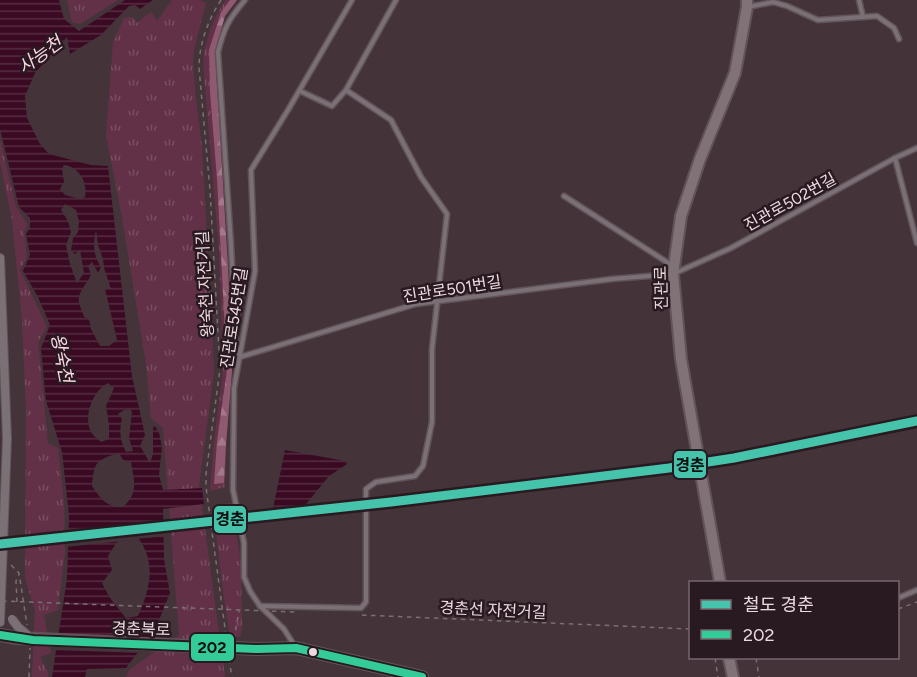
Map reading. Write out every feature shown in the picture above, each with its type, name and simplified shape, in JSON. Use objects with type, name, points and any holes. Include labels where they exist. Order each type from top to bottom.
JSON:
[{"type":"street","name":"진관로","points":[[720,581],[681,359],[673,270],[681,216],[700,159],[735,73],[747,3]]},
{"type":"street","points":[[0,258],[4,439],[0,622]]},
{"type":"street","points":[[1,603],[18,627],[30,639]]},
{"type":"street","name":"경춘북로","points":[[0,635],[30,639],[257,649],[296,648],[422,677]]},
{"type":"street","points":[[728,677],[730,659]]},
{"type":"street","points":[[730,659],[733,677]]},
{"type":"lane","points":[[240,357],[236,344],[218,52],[224,29],[232,14],[245,0]]},
{"type":"lane","name":"진관로545번길","points":[[296,648],[284,630],[260,606],[249,591],[244,577],[244,543],[233,490],[234,388],[255,271],[251,170],[352,0]]},
{"type":"lane","points":[[300,91],[332,106],[346,90],[396,0]]},
{"type":"lane","points":[[859,0],[863,17]]},
{"type":"lane","points":[[747,3],[773,2],[818,20],[877,16],[894,28],[899,39]]},
{"type":"lane","points":[[260,606],[361,608],[366,602],[366,489],[376,482],[415,476],[423,466],[432,422],[432,349],[447,214],[421,177],[391,120],[346,90]]},
{"type":"lane","name":"진관로502번길","points":[[673,270],[731,248],[917,148]]},
{"type":"lane","points":[[895,158],[917,243]]},
{"type":"lane","points":[[564,196],[673,270]]},
{"type":"lane","name":"진관로501번길","points":[[240,357],[416,304],[673,270]]},
{"type":"lane","points":[[899,597],[917,590]]},
{"type":"path","name":"왕숙천 자전거길","points":[[221,0],[211,18],[201,48],[199,68],[210,190],[220,369],[206,487],[226,638]]},
{"type":"path","points":[[3,558],[19,573],[30,639],[29,677]]},
{"type":"path","points":[[17,602],[16,581],[19,573]]},
{"type":"path","points":[[899,608],[917,602]]},
{"type":"path","points":[[1,603],[295,612]]},
{"type":"path","name":"경춘선 자전거길","points":[[363,615],[689,629]]},
{"type":"path","points":[[229,657],[232,677]]},
{"type":"path","points":[[715,659],[718,677]]},
{"type":"path","points":[[756,659],[759,677]]},
{"type":"green space","points":[[67,0],[118,0],[80,24],[72,22]]},
{"type":"green space","points":[[172,0],[200,0],[206,3],[194,49],[193,62],[202,147],[214,371],[199,485],[225,677],[126,677],[129,670],[179,635],[163,428],[151,418],[146,364],[106,135],[113,43],[124,18],[133,17],[137,23],[151,12],[157,21]]},
{"type":"green space","points":[[226,0],[237,0],[225,16],[215,52],[232,371],[225,487],[210,491],[223,371],[219,252],[203,62],[210,30]]},
{"type":"green space","points":[[230,0],[237,0],[225,16],[215,52],[232,371],[224,483],[214,484],[217,441],[227,370],[209,50],[221,12]]},
{"type":"green space","points":[[0,139],[16,207],[28,225],[24,231],[27,257],[20,270],[47,327],[38,342],[48,443],[58,448],[64,504],[65,551],[58,610],[44,615],[51,653],[40,657],[48,677],[32,677],[35,610],[25,579],[26,412],[22,319],[12,220],[0,162]]},
{"type":"green space","points":[[232,503],[241,564],[242,629],[240,637],[230,636],[213,506]]},
{"type":"water","name":"왕숙천","points":[[0,0],[59,0],[64,19],[79,31],[125,0],[153,0],[140,9],[135,5],[129,6],[101,35],[70,54],[67,37],[35,73],[25,96],[27,118],[40,144],[49,154],[91,165],[108,166],[132,376],[145,435],[140,446],[150,463],[155,426],[162,447],[159,475],[163,490],[202,488],[204,504],[163,509],[164,559],[170,593],[155,630],[126,668],[87,669],[85,677],[52,677],[67,578],[69,515],[62,452],[46,401],[41,348],[50,325],[23,271],[30,255],[26,234],[30,228],[30,218],[19,207],[0,129]],"holes":[[[64,165],[78,172],[84,181],[85,197],[80,199],[65,195],[60,189],[64,182],[62,169]],[[65,204],[76,210],[79,222],[71,251],[75,254],[80,250],[84,273],[77,283],[66,245],[71,232],[68,221],[61,210]],[[96,230],[111,289],[105,289],[117,340],[109,346],[100,346],[91,329],[89,319],[84,317],[79,303],[81,292],[91,275],[88,266],[92,262],[98,273],[101,267],[95,254]],[[108,383],[114,388],[106,406],[109,439],[101,442],[91,432],[88,418],[91,404],[98,392]],[[130,409],[132,412],[129,438],[133,451],[126,452],[124,448],[121,436],[122,419],[118,414]],[[119,453],[123,460],[131,462],[133,492],[123,507],[112,506],[104,501],[92,486],[95,467],[105,458]],[[135,533],[143,546],[148,558],[150,575],[147,592],[138,616],[126,618],[110,598],[102,583],[112,570],[108,556],[122,534]]]},
{"type":"water","points":[[285,450],[345,461],[347,464],[329,476],[293,520],[271,518]]},
{"type":"pier","points":[[308,507],[296,522],[286,523],[268,519],[270,511]]},
{"type":"pier","points":[[166,522],[167,536],[135,539],[134,536],[124,537],[122,541],[65,547],[66,533]]},
{"type":"pier","points":[[56,635],[152,639],[142,653],[53,650]]},
{"type":"rail line","name":"경춘","points":[[0,544],[391,502],[669,468],[734,458],[917,421]]},
{"type":"transit line","name":"202","points":[[0,635],[33,640],[257,649],[296,648],[422,677]]},
{"type":"water label","name":"사능천","points":[[40,55]]}]
